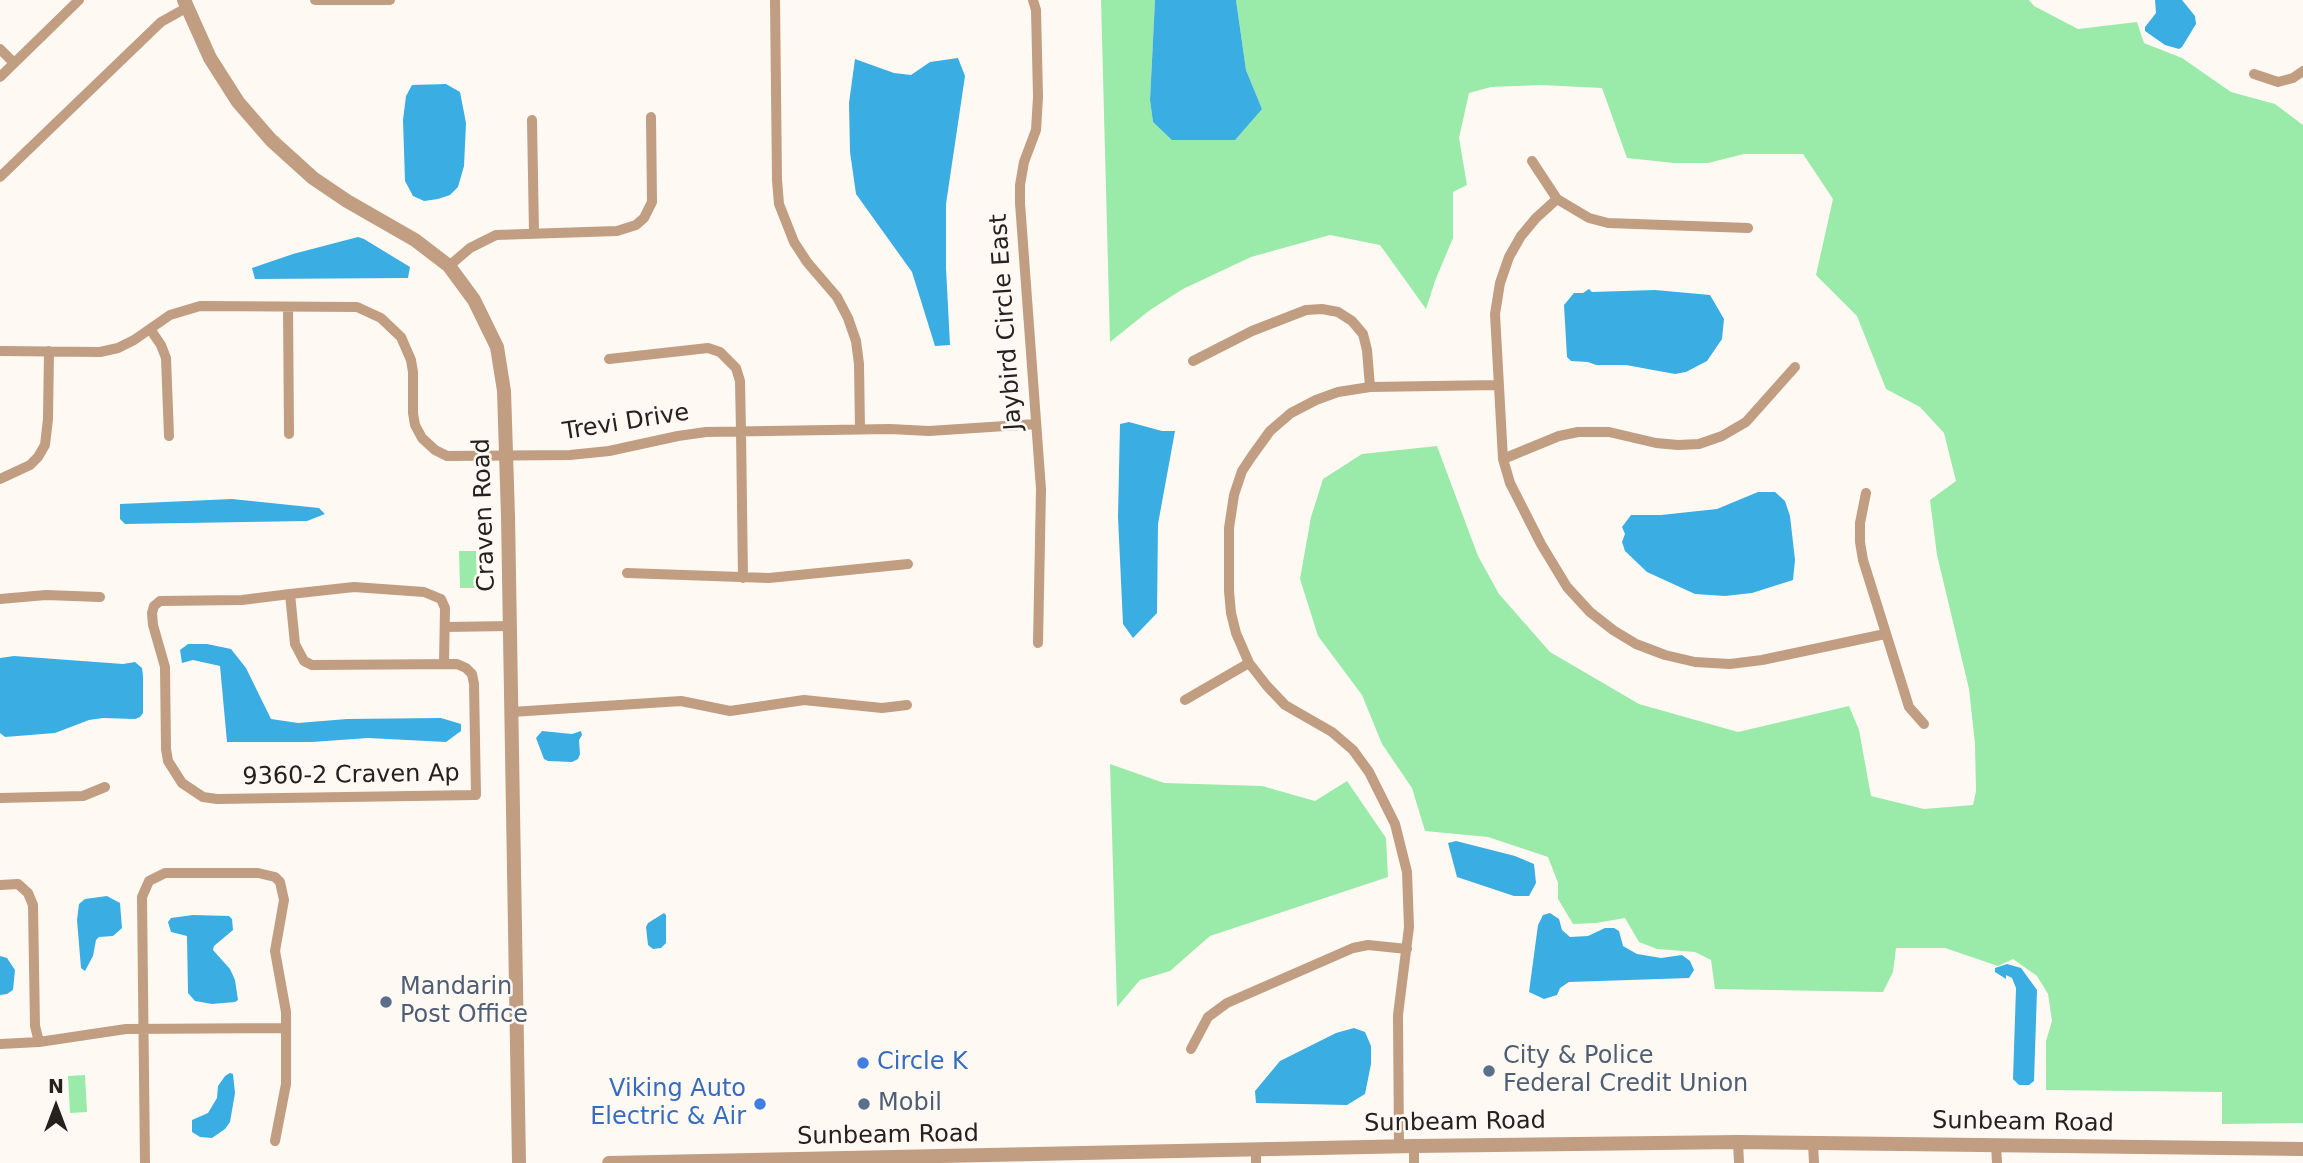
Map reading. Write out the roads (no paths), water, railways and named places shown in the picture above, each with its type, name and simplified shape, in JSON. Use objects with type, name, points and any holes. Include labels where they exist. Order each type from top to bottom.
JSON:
[{"type":"street","points":[[0,77],[79,0]]},
{"type":"street","points":[[314,0],[390,0]]},
{"type":"street","points":[[775,0],[776,166],[779,204],[794,242],[837,298],[848,318],[856,341],[859,364],[860,429]]},
{"type":"street","name":"Jaybird Circle East","points":[[1033,0],[1036,10],[1038,97],[1035,130],[1024,162],[1020,203],[1042,527],[1038,643]]},
{"type":"street","points":[[0,177],[161,22],[185,4]]},
{"type":"street","name":"Craven Road","points":[[185,4],[210,58],[238,102],[271,140],[313,178],[415,240],[449,267],[474,300],[497,347],[504,391],[511,626],[519,1163]]},
{"type":"street","points":[[0,49],[14,63]]},
{"type":"street","points":[[2254,74],[2278,82],[2293,78],[2303,71]]},
{"type":"street","points":[[449,267],[470,248],[496,235],[617,231],[636,225],[649,209],[652,194],[651,117]]},
{"type":"street","points":[[532,120],[534,233]]},
{"type":"street","points":[[1532,161],[1557,199],[1589,218],[1608,223],[1748,228]]},
{"type":"street","points":[[1557,199],[1521,236],[1509,257],[1500,283],[1495,314],[1503,459],[1510,483],[1541,544],[1567,587],[1590,612],[1612,630],[1636,644],[1695,662],[1730,664],[1762,660],[1885,634]]},
{"type":"street","name":"Trevi Drive","points":[[0,351],[100,352],[118,348],[170,315],[191,307],[356,307],[381,318],[401,337],[411,360],[414,380],[413,413],[422,438],[435,450],[447,456],[506,457],[609,451],[678,436],[741,430],[929,431],[1035,424]]},
{"type":"street","points":[[288,307],[289,434]]},
{"type":"street","points":[[1193,361],[1252,331],[1306,310],[1322,309],[1338,312],[1352,321],[1363,334],[1370,387]]},
{"type":"street","points":[[150,329],[166,358],[170,436]]},
{"type":"street","points":[[609,359],[697,348],[720,352],[736,368],[740,381],[743,578]]},
{"type":"street","points":[[0,479],[30,465],[45,444],[49,351]]},
{"type":"street","points":[[1503,459],[1559,436],[1578,432],[1609,432],[1656,443],[1678,445],[1699,443],[1722,436],[1745,422],[1795,367]]},
{"type":"street","points":[[1399,1147],[1398,1015],[1409,927],[1408,872],[1395,824],[1369,772],[1353,750],[1332,732],[1285,705],[1250,663],[1236,633],[1231,612],[1229,528],[1234,495],[1242,471],[1252,456],[1270,431],[1292,413],[1316,400],[1338,392],[1370,387],[1498,385]]},
{"type":"street","points":[[1866,493],[1860,523],[1860,542],[1885,634],[1909,707],[1923,724]]},
{"type":"street","points":[[627,573],[743,578],[908,564]]},
{"type":"street","name":"9360-2 Craven Ap","points":[[354,587],[424,592],[441,599],[445,608],[444,664],[457,664],[466,668],[472,674],[474,684],[476,795],[217,799],[203,797],[182,783],[169,761],[166,749],[164,667],[153,625],[154,606],[160,601],[242,600],[290,594],[354,587]]},
{"type":"street","points":[[290,594],[295,644],[304,661],[312,665],[444,664]]},
{"type":"street","points":[[0,599],[46,595],[100,597]]},
{"type":"street","points":[[445,627],[511,626]]},
{"type":"street","points":[[1185,700],[1250,663]]},
{"type":"street","points":[[512,712],[681,701],[730,711],[804,700],[882,708],[907,705]]},
{"type":"street","points":[[0,798],[83,796],[104,787]]},
{"type":"street","points":[[145,1163],[142,897],[149,881],[165,873],[258,873],[275,877],[284,890],[275,951],[283,992],[286,1028],[286,1084],[275,1141]]},
{"type":"street","points":[[0,886],[18,884],[28,893],[33,905],[35,1014],[39,1042]]},
{"type":"street","points":[[1191,1049],[1208,1017],[1227,1003],[1353,948],[1368,945],[1407,949]]},
{"type":"street","points":[[0,1044],[39,1042],[104,1030],[286,1028]]},
{"type":"street","points":[[1738,1142],[1739,1163]]},
{"type":"street","name":"Sunbeam Road","points":[[609,1163],[1256,1156],[1414,1146],[1738,1142],[2303,1149]]},
{"type":"street","points":[[1813,1143],[1814,1163]]},
{"type":"street","points":[[1996,1145],[1997,1163]]},
{"type":"street","points":[[1414,1146],[1414,1163]]},
{"type":"water","points":[[1155,0],[1236,0],[1246,70],[1262,109],[1235,140],[1172,140],[1153,122],[1150,100]]},
{"type":"water","points":[[2155,0],[2182,0],[2195,16],[2196,24],[2179,49],[2165,45],[2145,31],[2156,13]]},
{"type":"water","points":[[958,58],[965,76],[946,204],[950,345],[935,346],[912,272],[856,194],[850,152],[849,103],[855,59],[894,73],[911,75],[930,62]]},
{"type":"water","points":[[446,84],[460,92],[466,123],[464,166],[458,187],[450,195],[424,201],[413,196],[405,181],[403,120],[406,96],[412,85]]},
{"type":"water","points":[[358,237],[410,267],[408,278],[255,279],[252,268]]},
{"type":"water","points":[[1589,289],[1592,292],[1655,290],[1710,295],[1724,319],[1722,339],[1707,361],[1686,372],[1675,374],[1626,365],[1596,365],[1571,361],[1567,357],[1564,305],[1574,293],[1583,293]]},
{"type":"water","points":[[1129,422],[1162,431],[1175,431],[1158,524],[1157,613],[1133,638],[1123,624],[1118,517],[1120,424]]},
{"type":"water","points":[[1758,492],[1775,492],[1785,501],[1790,516],[1795,560],[1793,580],[1752,593],[1725,596],[1695,594],[1647,572],[1625,551],[1622,542],[1625,534],[1622,527],[1631,515],[1717,509]]},
{"type":"water","points":[[232,499],[319,508],[325,514],[307,521],[125,524],[120,519],[120,504]]},
{"type":"water","points":[[188,644],[207,644],[231,649],[246,668],[271,719],[298,723],[347,719],[441,718],[461,724],[461,731],[446,742],[368,738],[312,742],[227,742],[220,666],[193,660],[182,663],[180,650]]},
{"type":"water","points":[[14,656],[123,664],[135,662],[142,668],[143,713],[135,719],[89,720],[55,733],[5,737],[0,733],[0,658]]},
{"type":"water","points":[[542,731],[572,734],[581,731],[578,759],[572,762],[544,759],[536,738]]},
{"type":"water","points":[[1456,841],[1515,856],[1534,864],[1536,883],[1529,896],[1514,896],[1457,877],[1448,843]]},
{"type":"water","points":[[107,896],[120,903],[122,928],[113,936],[99,937],[96,940],[93,956],[85,971],[81,968],[77,920],[79,904],[85,899]]},
{"type":"water","points":[[664,913],[666,943],[661,948],[653,949],[648,945],[646,927]]},
{"type":"water","points":[[1550,913],[1559,919],[1562,930],[1570,937],[1588,936],[1605,928],[1614,928],[1619,931],[1623,946],[1637,954],[1661,958],[1682,955],[1690,961],[1694,970],[1689,978],[1569,982],[1560,988],[1557,995],[1544,999],[1529,992],[1538,925],[1543,915]]},
{"type":"water","points":[[193,915],[229,916],[232,919],[233,930],[214,946],[213,950],[230,969],[235,980],[238,1000],[235,1002],[212,1004],[195,1001],[188,993],[187,936],[171,932],[168,922],[171,918]]},
{"type":"water","points":[[0,956],[7,958],[15,970],[13,990],[0,995]]},
{"type":"water","points":[[2007,964],[2021,968],[2037,990],[2034,1081],[2029,1085],[2019,1085],[2013,1079],[2016,988],[2012,978],[2006,975],[2006,979],[1995,972],[1995,968]]},
{"type":"water","points":[[1354,1028],[1365,1032],[1371,1046],[1371,1064],[1365,1094],[1347,1105],[1256,1103],[1255,1091],[1280,1061],[1336,1033]]},
{"type":"water","points":[[230,1073],[233,1074],[235,1093],[230,1122],[212,1138],[200,1137],[192,1132],[192,1120],[208,1113],[217,1098],[218,1086]]},
{"type":"place","name":"Mandarin Post Office","points":[[386,1002]]},
{"type":"place","name":"Circle K","points":[[863,1063]]},
{"type":"place","name":"City & Police Federal Credit Union","points":[[1489,1071]]},
{"type":"place","name":"Viking Auto Electric & Air","points":[[760,1104]]},
{"type":"place","name":"Mobil","points":[[864,1104]]}]
